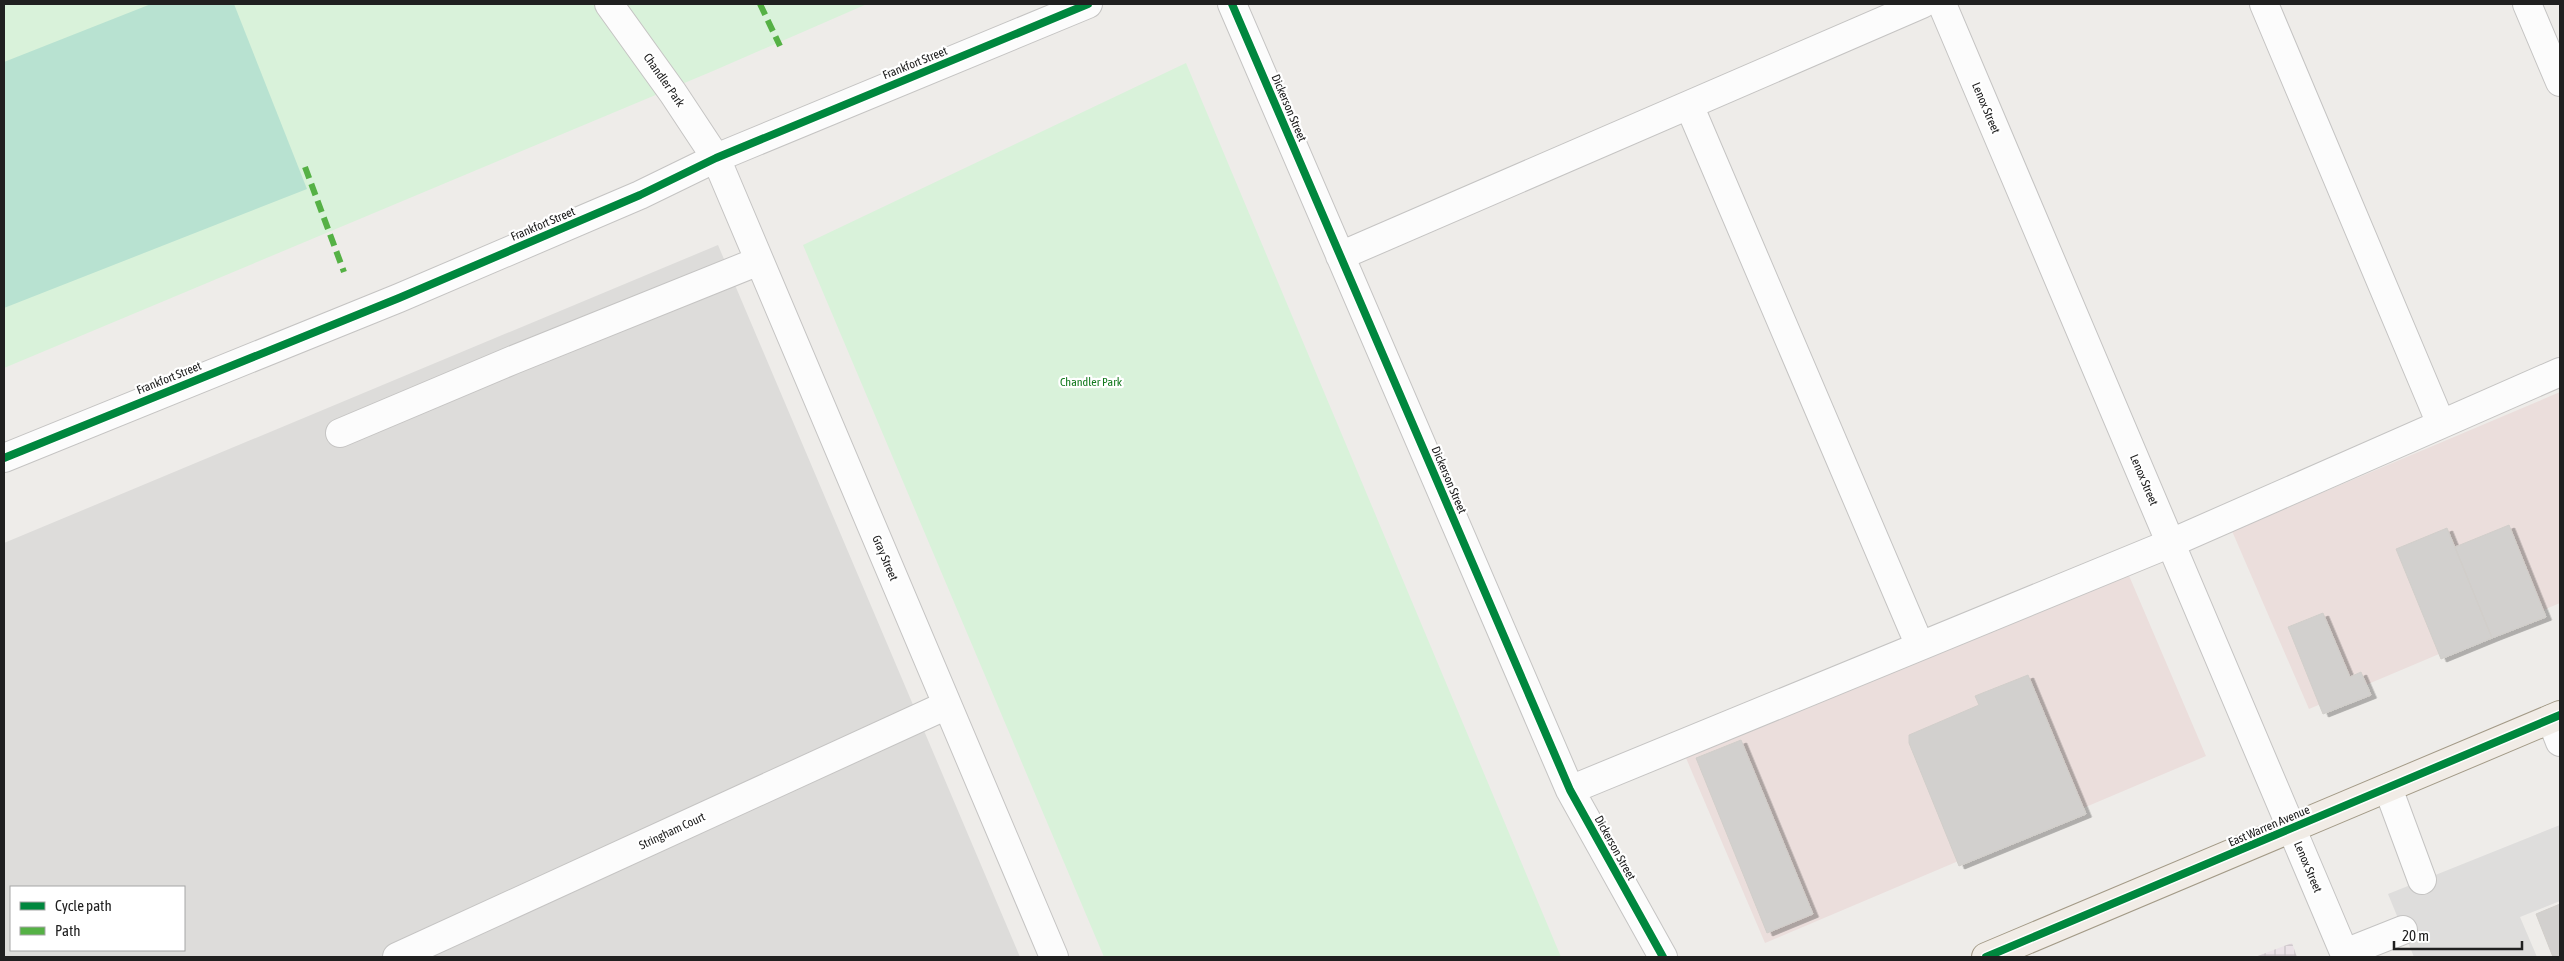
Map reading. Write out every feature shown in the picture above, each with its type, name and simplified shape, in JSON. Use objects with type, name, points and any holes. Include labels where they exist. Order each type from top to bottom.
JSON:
[{"type":"main road","name":"East Warren Avenue","points":[[1986,957],[2388,788],[2557,725]]},
{"type":"street","name":"Chandler Park","points":[[609,4],[673,93],[716,158]]},
{"type":"street","name":"Frankfort Street","points":[[4,458],[400,298],[640,195],[716,158],[1088,4]]},
{"type":"street","name":"Dickerson Street","points":[[1232,4],[1570,790],[1663,957]]},
{"type":"street","points":[[1340,256],[1922,4]]},
{"type":"street","name":"Lenox Street","points":[[1942,4],[2345,955]]},
{"type":"street","points":[[2264,4],[2441,424]]},
{"type":"street","points":[[2527,4],[2560,82]]},
{"type":"street","points":[[1689,105],[1920,646]]},
{"type":"street","name":"Gray Street","points":[[716,158],[1054,957]]},
{"type":"street","points":[[340,433],[513,360],[759,261]]},
{"type":"street","points":[[1570,790],[2171,543],[2560,372]]},
{"type":"street","name":"Stringham Court","points":[[397,957],[947,705]]},
{"type":"street","points":[[2388,788],[2422,880]]},
{"type":"street","points":[[2345,955],[2402,930]]},
{"type":"shaded area","points":[[718,245],[1020,957],[4,957],[4,543]]},
{"type":"shaded area","points":[[2560,392],[2560,603],[2309,709],[2232,531]]},
{"type":"shaded area","points":[[2127,571],[2206,756],[1765,943],[1686,758]]},
{"type":"shaded area","points":[[2560,825],[2560,901],[2520,917],[2537,957],[2414,957],[2388,894]]},
{"type":"shaded area","points":[[2292,943],[2297,957],[2255,957]]},
{"type":"green space","points":[[4,4],[867,4],[713,71],[4,368]]},
{"type":"green space","points":[[151,4],[234,4],[307,189],[4,308],[4,62]]},
{"type":"green space","name":"Chandler Park","points":[[1186,63],[1561,957],[1104,957],[803,245]]},
{"type":"building","points":[[2509,525],[2546,617],[2492,638],[2455,547]]},
{"type":"building","points":[[2447,528],[2492,638],[2441,659],[2396,549]]},
{"type":"building","points":[[2323,613],[2350,677],[2361,672],[2371,695],[2323,714],[2288,627]]},
{"type":"building","points":[[2028,675],[2086,814],[1959,866],[1909,743],[1909,735],[1979,705],[1975,696]]},
{"type":"building","points":[[1741,740],[1813,914],[1767,933],[1696,758]]},
{"type":"building","points":[[2560,904],[2560,957],[2553,957],[2536,914]]},
{"type":"marked path","points":[[760,4],[780,46]]},
{"type":"marked path","points":[[305,167],[344,272]]},
{"type":"cycle path","points":[[4,458],[399,298],[640,195],[716,158],[1088,4]]},
{"type":"cycle path","points":[[1232,4],[1570,790],[1663,957]]},
{"type":"cycle path","points":[[1986,957],[2560,715]]}]
